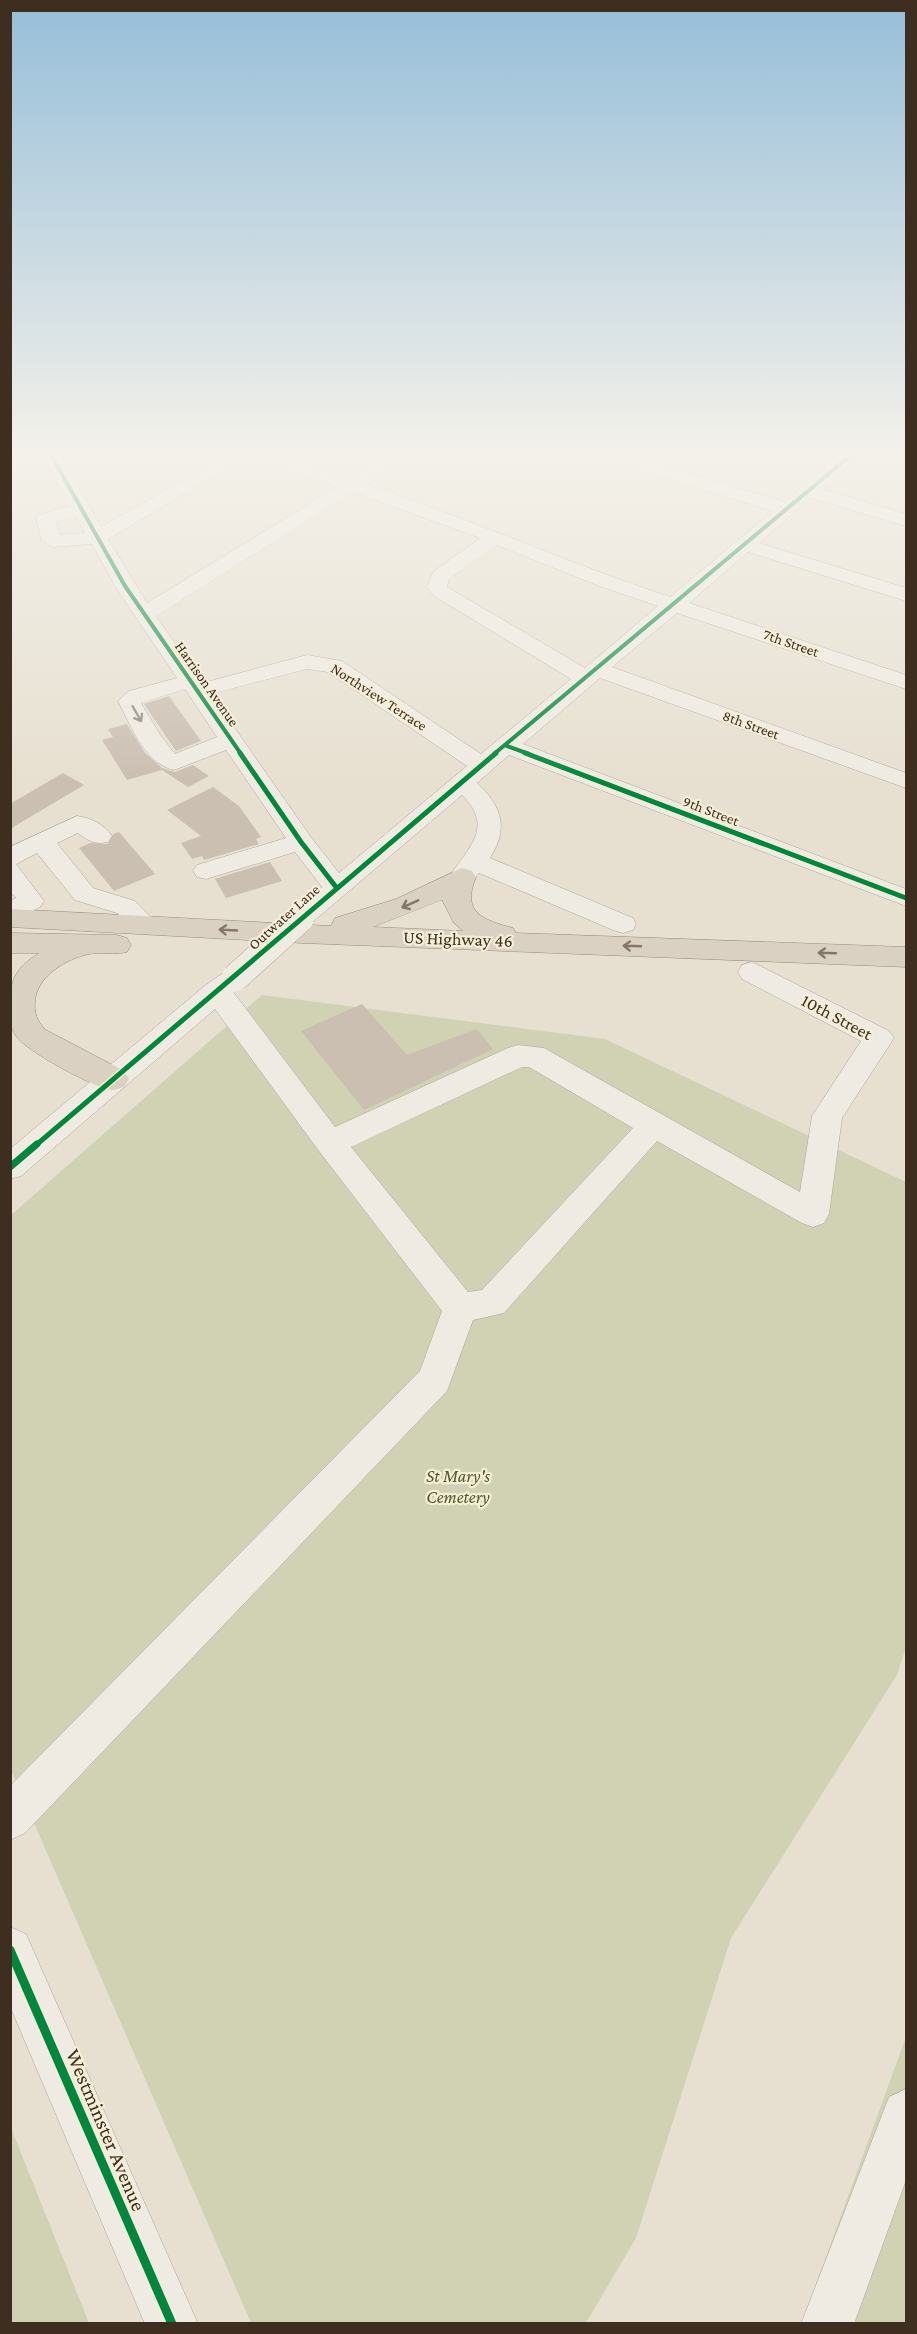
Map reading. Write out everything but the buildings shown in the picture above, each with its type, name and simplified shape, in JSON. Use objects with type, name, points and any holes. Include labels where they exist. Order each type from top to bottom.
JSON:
[{"type":"highway","points":[[301,926],[360,922],[396,910],[433,894],[468,869]]},
{"type":"highway","points":[[468,869],[456,888],[455,900],[466,920],[495,934],[549,942]]},
{"type":"highway","name":"US Highway 46","points":[[17,911],[146,925],[301,926],[549,942],[906,957]]},
{"type":"highway","name":"US Highway 46","points":[[10,944],[125,945],[906,977]]},
{"type":"highway","points":[[113,1079],[29,1032],[21,1018],[15,988],[22,986],[29,976],[55,957],[82,947],[125,945]]},
{"type":"street","name":"Harrison Avenue","points":[[112,564],[144,614],[301,842],[336,888]]},
{"type":"street","points":[[144,614],[225,564]]},
{"type":"street","name":"8th Street","points":[[457,564],[440,576],[437,587],[441,592],[591,674],[906,781]]},
{"type":"street","name":"7th Street","points":[[562,564],[600,579],[906,682]]},
{"type":"street","name":"Outwater Lane","points":[[12,1163],[226,984],[301,926],[336,888],[724,564]]},
{"type":"street","points":[[807,564],[906,595]]},
{"type":"street","name":"Northview Terrace","points":[[231,739],[174,763],[168,762],[129,700],[137,696],[307,662],[326,663],[354,678],[483,766]]},
{"type":"street","name":"9th Street","points":[[507,746],[906,898]]},
{"type":"street","points":[[463,783],[487,810],[491,830],[468,869],[623,924]]},
{"type":"street","points":[[10,858],[77,824],[99,836]]},
{"type":"street","points":[[38,842],[46,846],[84,894]]},
{"type":"street","points":[[206,871],[301,842]]},
{"type":"street","points":[[10,871],[17,911],[84,894],[126,907],[146,925]]},
{"type":"street","points":[[859,955],[906,947]]},
{"type":"street","name":"10th Street","points":[[648,1122],[813,1214],[827,1116],[879,1038],[752,972]]},
{"type":"street","points":[[226,984],[330,1143],[460,1308]]},
{"type":"street","points":[[330,1143],[518,1056],[534,1056],[648,1122],[649,1130],[492,1303],[460,1308]]},
{"type":"street","points":[[10,1818],[434,1380],[460,1308]]},
{"type":"street","name":"Westminster Avenue","points":[[10,1950],[172,2324]]},
{"type":"street","points":[[827,2324],[906,2114]]},
{"type":"green space","name":"St Mary's Cemetery","points":[[262,995],[605,1039],[906,1182],[906,1647],[897,1675],[731,1938],[636,2238],[586,2323],[251,2323],[11,1770],[10,1216]]},
{"type":"green space","points":[[906,2037],[906,2323],[802,2323]]},
{"type":"green space","points":[[11,2128],[89,2323],[11,2323]]},
{"type":"cycle path","points":[[113,564],[125,586],[301,842],[336,887]]},
{"type":"cycle path","points":[[10,1167],[235,978],[336,887],[721,564]]},
{"type":"cycle path","points":[[507,746],[906,898]]},
{"type":"cycle path","points":[[10,1950],[172,2324]]}]
